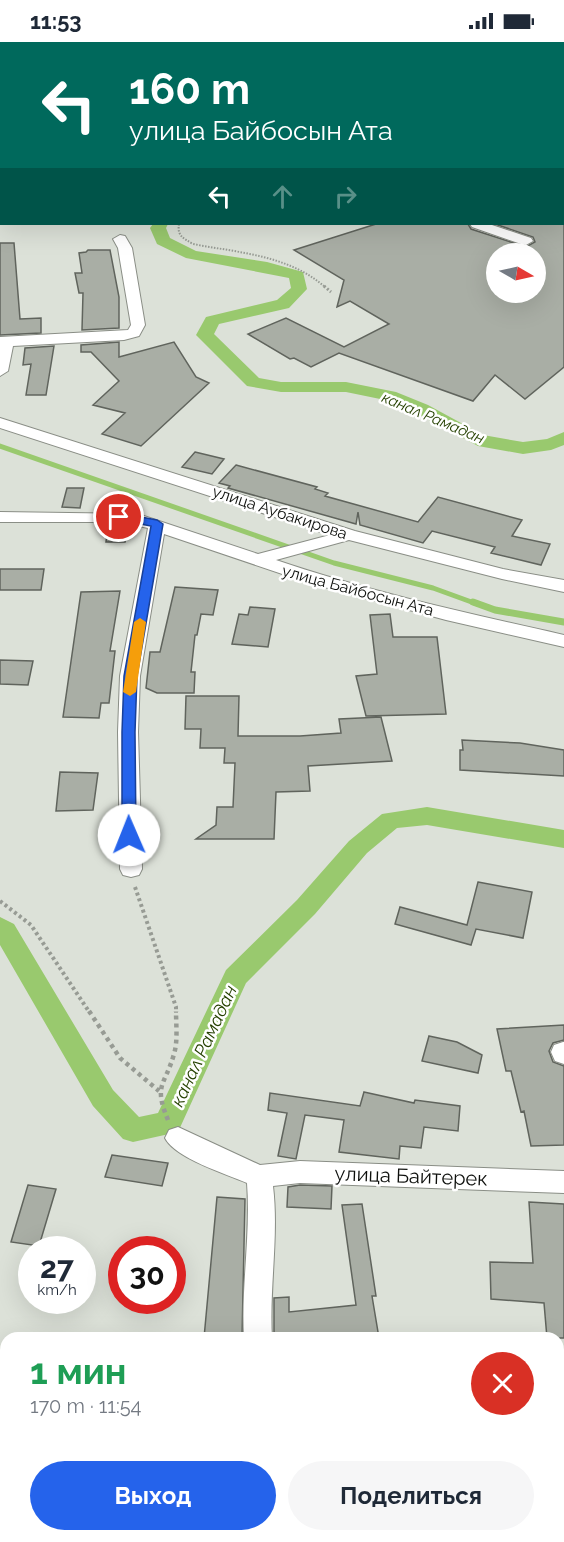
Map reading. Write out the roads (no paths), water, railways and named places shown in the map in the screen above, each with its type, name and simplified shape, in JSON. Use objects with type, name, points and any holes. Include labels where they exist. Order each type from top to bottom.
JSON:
[{"type":"street","points":[[480,225],[526,241]]},
{"type":"street","points":[[0,371],[3,342],[124,336],[134,333],[138,325],[125,248],[120,239]]},
{"type":"street","name":"улица Аубакирова","points":[[0,423],[349,535],[502,574],[564,586]]},
{"type":"street","name":"улица Байбосын Ата","points":[[0,517],[119,517],[157,524],[312,579],[446,614],[564,641]]},
{"type":"street","points":[[131,869],[128,732],[130,676],[157,524]]},
{"type":"street","points":[[254,560],[349,535]]},
{"type":"street","name":"улица Байтерек","points":[[178,1138],[217,1159],[259,1176],[300,1172],[564,1182]]},
{"type":"street","points":[[257,1332],[255,1308],[262,1198],[259,1176]]},
{"type":"waterway","name":"канал Рамадан","points":[[160,225],[158,228],[163,241],[192,255],[267,267],[297,275],[299,289],[283,304],[212,321],[205,335],[253,382],[281,387],[346,387],[390,396],[422,409],[478,440],[523,448],[551,444],[564,438]]},
{"type":"waterway","points":[[0,446],[334,563],[433,588],[477,604]]},
{"type":"waterway","points":[[473,602],[495,610],[564,622]]},
{"type":"waterway","name":"канал Рамадан","points":[[0,927],[5,931],[103,1098],[133,1130],[168,1123],[235,977],[306,907],[358,847],[391,820],[427,816],[564,839]]}]
